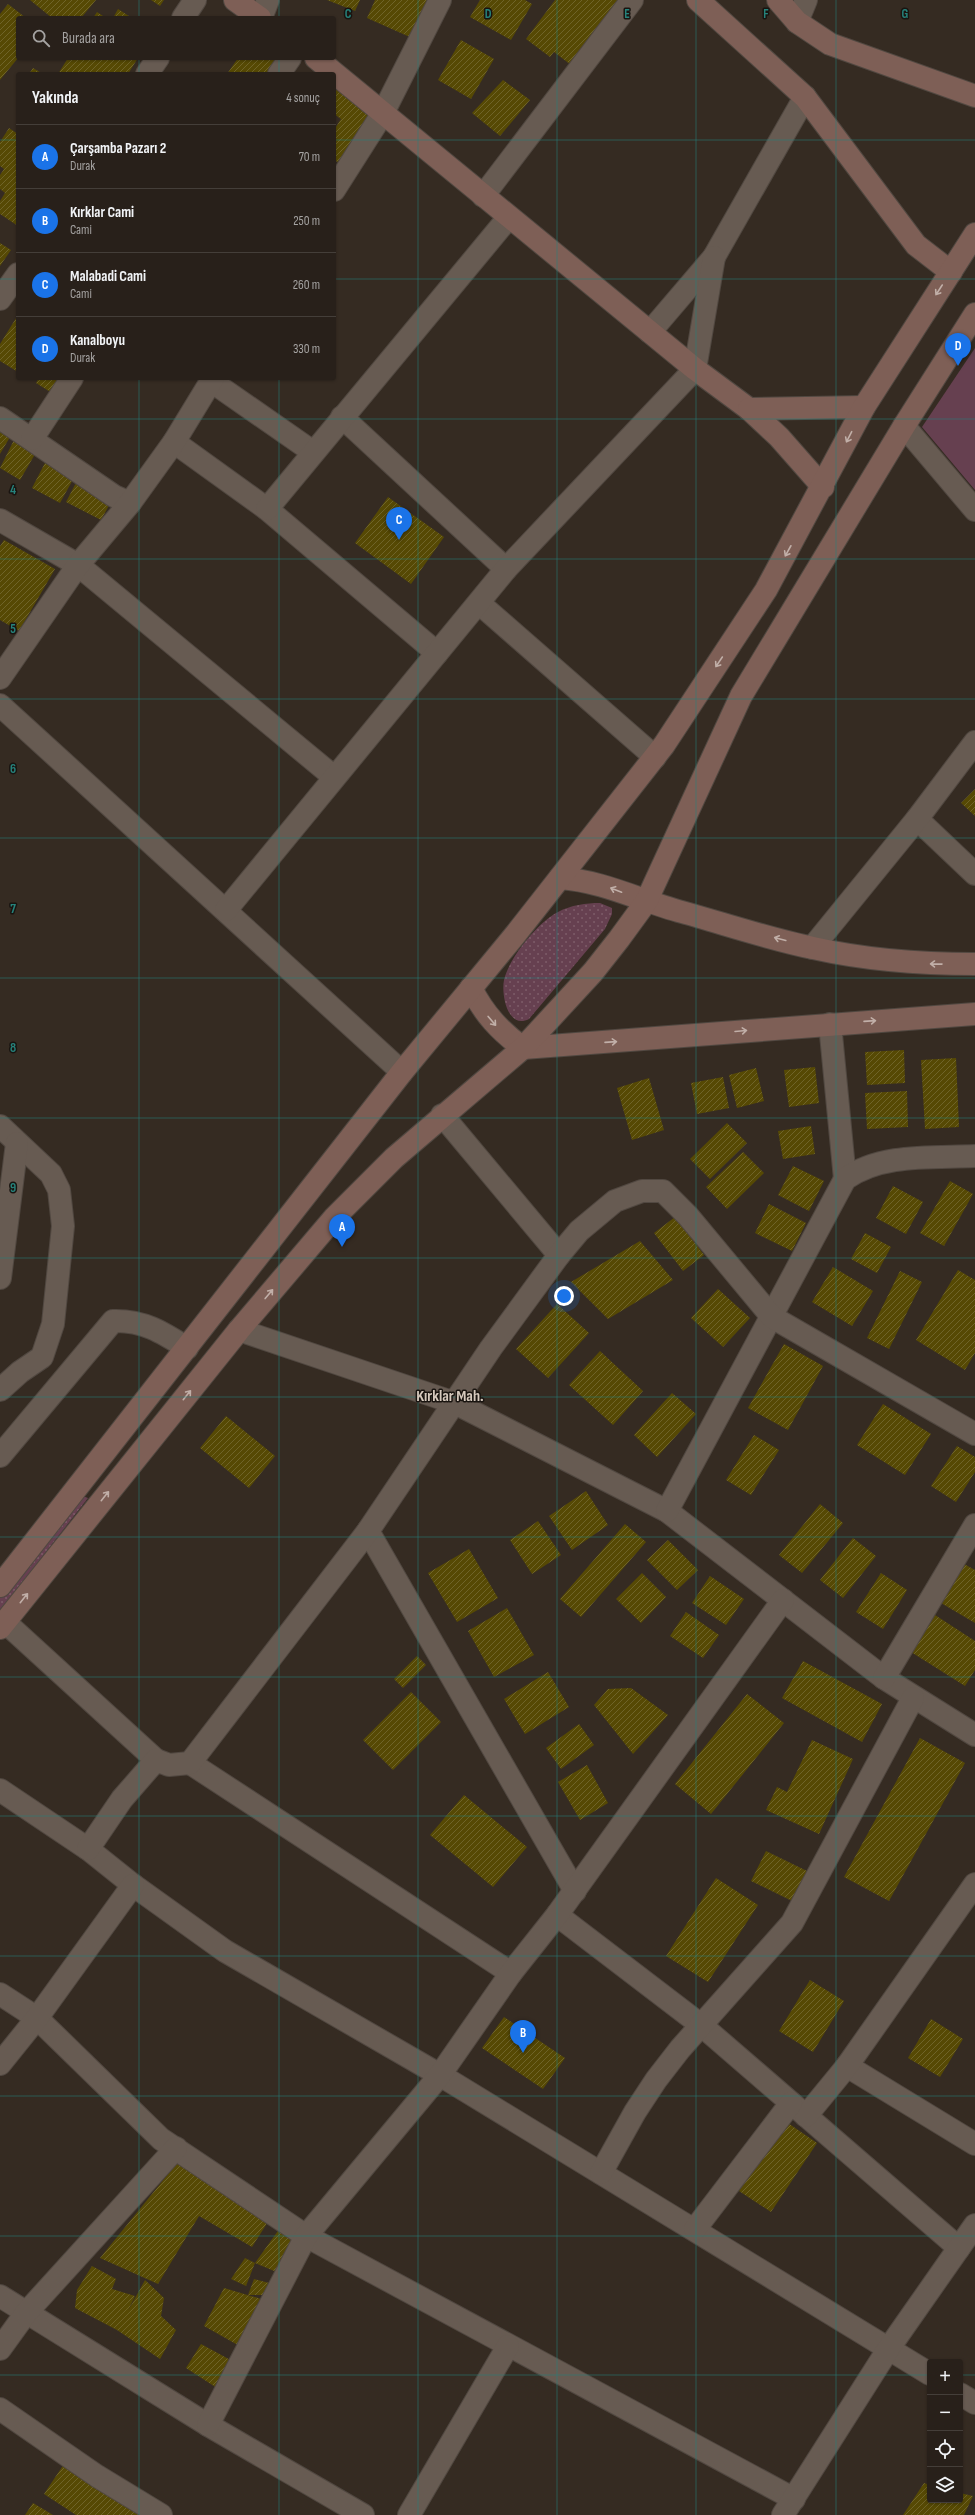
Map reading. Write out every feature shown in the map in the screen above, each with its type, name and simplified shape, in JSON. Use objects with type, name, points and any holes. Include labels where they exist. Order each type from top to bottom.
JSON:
[{"type":"main road","points":[[235,0],[258,16]]},
{"type":"main road","points":[[698,0],[805,97],[916,245],[951,272]]},
{"type":"main road","points":[[778,0],[796,22],[830,44],[975,96]]},
{"type":"main road","points":[[318,60],[333,72]]},
{"type":"main road","points":[[336,74],[695,369],[749,409],[779,437],[823,487]]},
{"type":"main road","points":[[0,1586],[402,1072],[560,878],[655,757],[766,590],[823,487],[864,408],[975,234]]},
{"type":"main road","points":[[3,1625],[239,1330],[334,1218],[394,1158],[442,1115],[523,1048],[593,972],[646,902],[741,696],[904,426],[975,314]]},
{"type":"main road","points":[[749,409],[864,408]]},
{"type":"main road","points":[[560,878],[580,880],[605,886],[646,902],[812,948],[869,958],[931,964],[975,964]]},
{"type":"main road","points":[[471,988],[481,1008],[495,1025],[523,1048],[975,1014]]},
{"type":"street","points":[[184,16],[195,0]]},
{"type":"street","points":[[262,16],[268,0]]},
{"type":"street","points":[[336,187],[383,113],[440,0]]},
{"type":"street","points":[[483,196],[632,0]]},
{"type":"street","points":[[796,22],[806,0]]},
{"type":"street","points":[[148,72],[157,60]]},
{"type":"street","points":[[280,72],[289,60]]},
{"type":"street","points":[[650,332],[714,257],[805,97]]},
{"type":"street","points":[[267,509],[509,217]]},
{"type":"street","points":[[226,910],[334,776],[437,652],[480,604],[506,569],[695,369],[714,257]]},
{"type":"street","points":[[0,299],[16,277]]},
{"type":"street","points":[[32,439],[71,380]]},
{"type":"street","points":[[0,678],[78,565],[130,503],[174,442],[211,380]]},
{"type":"street","points":[[213,380],[313,452]]},
{"type":"street","points":[[0,418],[114,496],[130,503]]},
{"type":"street","points":[[342,418],[506,569]]},
{"type":"street","points":[[904,426],[975,510]]},
{"type":"street","points":[[174,442],[267,509],[437,652]]},
{"type":"street","points":[[0,520],[78,565],[334,776]]},
{"type":"street","points":[[480,604],[655,757]]},
{"type":"street","points":[[0,705],[402,1072]]},
{"type":"street","points":[[812,948],[917,819],[975,742]]},
{"type":"street","points":[[917,819],[975,874]]},
{"type":"street","points":[[830,1024],[845,1179]]},
{"type":"street","points":[[442,1115],[559,1255]]},
{"type":"street","points":[[0,1126],[52,1174],[59,1190],[62,1226],[53,1324],[42,1357],[2,1382]]},
{"type":"street","points":[[0,1278],[17,1143]]},
{"type":"street","points":[[667,1511],[845,1179],[857,1170],[881,1161],[975,1156]]},
{"type":"street","points":[[190,1762],[368,1531],[528,1294],[580,1231],[615,1201],[642,1191],[663,1191],[688,1216],[772,1317],[975,1434]]},
{"type":"street","points":[[0,1456],[113,1321],[130,1320],[155,1327],[187,1348]]},
{"type":"street","points":[[239,1330],[455,1403],[667,1511],[884,1678],[913,1698],[975,1735]]},
{"type":"street","points":[[884,1678],[974,1529]]},
{"type":"street","points":[[368,1531],[575,1891]]},
{"type":"street","points":[[208,2425],[306,2236],[440,2075],[510,1973],[558,1915],[783,1600]]},
{"type":"street","points":[[3,1625],[156,1760],[168,1765],[190,1762],[510,1973]]},
{"type":"street","points":[[601,2173],[635,2112],[656,2080],[701,2025],[792,1923],[913,1698]]},
{"type":"street","points":[[88,1849],[122,1799],[156,1760]]},
{"type":"street","points":[[0,1790],[88,1849],[132,1885],[225,1950],[440,2075],[695,2229],[927,2372]]},
{"type":"street","points":[[695,2229],[798,2109],[847,2066],[975,1884]]},
{"type":"street","points":[[0,2064],[37,2018],[132,1885]]},
{"type":"street","points":[[558,1915],[701,2025],[959,2248]]},
{"type":"street","points":[[0,1994],[37,2018],[161,2139],[306,2236],[508,2346],[788,2507],[889,2348],[975,2225]]},
{"type":"street","points":[[847,2066],[975,2144]]},
{"type":"street","points":[[0,2349],[26,2313],[176,2148]]},
{"type":"street","points":[[0,2296],[208,2425],[363,2515]]},
{"type":"street","points":[[409,2515],[508,2346]]},
{"type":"street","points":[[962,2395],[975,2404]]},
{"type":"street","points":[[0,2409],[97,2476],[161,2515]]},
{"type":"shaded area","points":[[975,348],[975,490],[922,427]]},
{"type":"shaded area","points":[[600,903],[612,908],[612,914],[605,929],[529,1019],[522,1021],[516,1020],[511,1015],[505,1002],[503,986],[507,971],[518,951],[533,932],[558,912],[579,905]]},
{"type":"shaded area","points":[[80,1495],[88,1498],[0,1611],[0,1593]]},
{"type":"building","points":[[30,0],[96,0],[83,16],[50,16]]},
{"type":"building","points":[[151,0],[164,0],[160,6]]},
{"type":"building","points":[[327,0],[360,0],[355,11]]},
{"type":"building","points":[[375,0],[429,0],[412,38],[367,18]]},
{"type":"building","points":[[480,0],[525,0],[532,4],[511,40],[470,17]]},
{"type":"building","points":[[555,0],[618,0],[575,68],[554,52],[550,57],[526,39]]},
{"type":"building","points":[[8,4],[23,16],[16,16],[16,60],[0,80],[0,14]]},
{"type":"building","points":[[118,9],[129,16],[114,16]]},
{"type":"building","points":[[97,12],[103,16],[94,16]]},
{"type":"building","points":[[461,40],[494,59],[471,99],[438,80]]},
{"type":"building","points":[[67,60],[137,60],[129,72],[59,72]]},
{"type":"building","points":[[237,60],[282,60],[273,72],[228,72]]},
{"type":"building","points":[[33,68],[40,72],[30,72]]},
{"type":"building","points":[[503,80],[530,100],[500,136],[472,113]]},
{"type":"building","points":[[336,84],[380,113],[346,167],[336,161],[336,127],[341,119],[336,115]]},
{"type":"building","points":[[9,128],[16,133],[16,225],[0,214],[0,201],[5,193],[0,189],[0,175],[4,169],[0,166],[0,142]]},
{"type":"building","points":[[0,243],[11,250],[0,266]]},
{"type":"building","points":[[16,318],[16,371],[0,361],[0,344]]},
{"type":"building","points":[[38,380],[71,380],[60,398],[36,383]]},
{"type":"building","points":[[0,425],[13,432],[0,454]]},
{"type":"building","points":[[16,436],[38,449],[20,480],[0,468]]},
{"type":"building","points":[[47,459],[76,474],[60,503],[32,488]]},
{"type":"building","points":[[79,477],[114,496],[101,520],[66,502]]},
{"type":"building","points":[[388,497],[444,537],[411,584],[355,543]]},
{"type":"building","points":[[4,540],[55,569],[19,631],[0,620],[0,546]]},
{"type":"building","points":[[975,789],[975,816],[961,803]]},
{"type":"building","points":[[904,1050],[905,1083],[867,1085],[865,1052]]},
{"type":"building","points":[[956,1058],[959,1127],[925,1129],[921,1060]]},
{"type":"building","points":[[815,1067],[819,1103],[789,1107],[784,1070]]},
{"type":"building","points":[[756,1068],[764,1101],[737,1108],[729,1075]]},
{"type":"building","points":[[723,1077],[729,1108],[697,1114],[691,1083]]},
{"type":"building","points":[[649,1078],[664,1130],[632,1140],[617,1088]]},
{"type":"building","points":[[907,1091],[908,1127],[867,1129],[865,1093]]},
{"type":"building","points":[[727,1123],[747,1143],[710,1179],[690,1159]]},
{"type":"building","points":[[811,1126],[815,1154],[783,1159],[778,1131]]},
{"type":"building","points":[[743,1152],[764,1173],[727,1209],[706,1187]]},
{"type":"building","points":[[793,1166],[824,1181],[809,1211],[778,1195]]},
{"type":"building","points":[[950,1181],[973,1194],[944,1246],[920,1233]]},
{"type":"building","points":[[893,1186],[923,1202],[906,1234],[876,1218]]},
{"type":"building","points":[[769,1204],[806,1223],[792,1251],[755,1233]]},
{"type":"building","points":[[675,1217],[704,1255],[683,1271],[654,1233]]},
{"type":"building","points":[[865,1233],[891,1247],[877,1273],[851,1259]]},
{"type":"building","points":[[640,1241],[673,1280],[608,1319],[571,1282]]},
{"type":"building","points":[[833,1267],[873,1291],[852,1326],[812,1302]]},
{"type":"building","points":[[958,1270],[975,1280],[975,1353],[965,1370],[916,1340]]},
{"type":"building","points":[[900,1271],[922,1282],[889,1349],[867,1338]]},
{"type":"building","points":[[718,1289],[750,1318],[723,1347],[691,1318]]},
{"type":"building","points":[[557,1304],[589,1333],[548,1378],[516,1349]]},
{"type":"building","points":[[784,1344],[823,1366],[788,1430],[748,1408]]},
{"type":"building","points":[[600,1351],[643,1391],[613,1425],[569,1385]]},
{"type":"building","points":[[672,1393],[696,1414],[657,1457],[634,1435]]},
{"type":"building","points":[[883,1404],[931,1434],[905,1475],[857,1445]]},
{"type":"building","points":[[226,1416],[275,1456],[249,1488],[200,1448]]},
{"type":"building","points":[[754,1435],[779,1450],[751,1495],[726,1480]]},
{"type":"building","points":[[957,1446],[975,1457],[975,1472],[956,1502],[931,1486]]},
{"type":"building","points":[[586,1491],[608,1525],[572,1550],[549,1516]]},
{"type":"building","points":[[820,1504],[843,1523],[802,1573],[779,1555]]},
{"type":"building","points":[[538,1521],[561,1555],[532,1574],[510,1540]]},
{"type":"building","points":[[625,1524],[646,1542],[581,1617],[560,1599]]},
{"type":"building","points":[[853,1538],[876,1556],[843,1598],[820,1580]]},
{"type":"building","points":[[668,1540],[698,1570],[677,1590],[647,1560]]},
{"type":"building","points":[[469,1549],[498,1598],[457,1622],[428,1573]]},
{"type":"building","points":[[964,1564],[975,1570],[975,1623],[941,1603]]},
{"type":"building","points":[[642,1573],[666,1597],[641,1623],[616,1599]]},
{"type":"building","points":[[881,1573],[907,1590],[883,1629],[856,1612]]},
{"type":"building","points":[[710,1576],[744,1599],[726,1625],[692,1603]]},
{"type":"building","points":[[507,1608],[534,1655],[494,1677],[468,1631]]},
{"type":"building","points":[[686,1612],[719,1635],[703,1658],[670,1636]]},
{"type":"building","points":[[935,1615],[975,1641],[975,1670],[965,1686],[911,1652]]},
{"type":"building","points":[[417,1656],[426,1665],[403,1688],[394,1679]]},
{"type":"building","points":[[803,1661],[882,1704],[862,1742],[782,1698]]},
{"type":"building","points":[[548,1672],[569,1707],[525,1734],[504,1699]]},
{"type":"building","points":[[631,1688],[668,1715],[633,1754],[594,1705],[608,1689]]},
{"type":"building","points":[[411,1692],[441,1722],[393,1770],[363,1740]]},
{"type":"building","points":[[747,1694],[784,1723],[711,1814],[675,1784]]},
{"type":"building","points":[[579,1724],[594,1745],[561,1769],[546,1748]]},
{"type":"building","points":[[920,1738],[965,1763],[889,1901],[844,1877]]},
{"type":"building","points":[[812,1740],[853,1759],[819,1834],[766,1810],[777,1787],[787,1792]]},
{"type":"building","points":[[587,1765],[608,1803],[580,1820],[558,1782]]},
{"type":"building","points":[[464,1795],[527,1847],[493,1887],[430,1835]]},
{"type":"building","points":[[766,1851],[807,1871],[792,1901],[751,1881]]},
{"type":"building","points":[[716,1878],[758,1905],[708,1982],[666,1956]]},
{"type":"building","points":[[810,1980],[844,2001],[813,2052],[779,2031]]},
{"type":"building","points":[[504,2017],[565,2058],[543,2089],[482,2048]]},
{"type":"building","points":[[931,2019],[963,2039],[940,2077],[908,2058]]},
{"type":"building","points":[[785,2121],[817,2143],[771,2212],[739,2191]]},
{"type":"building","points":[[178,2162],[273,2214],[252,2247],[199,2216],[158,2284],[100,2258]]},
{"type":"building","points":[[280,2228],[306,2236],[286,2276],[255,2263]]},
{"type":"building","points":[[245,2258],[255,2263],[246,2286],[231,2279]]},
{"type":"building","points":[[92,2266],[116,2279],[112,2289],[135,2296],[128,2311],[145,2280],[164,2298],[161,2316],[176,2330],[160,2359],[117,2330],[75,2308],[77,2290]]},
{"type":"building","points":[[254,2279],[273,2284],[269,2295],[248,2295]]},
{"type":"building","points":[[224,2288],[268,2301],[243,2348],[204,2326]]},
{"type":"building","points":[[201,2344],[236,2363],[220,2390],[186,2368]]},
{"type":"building","points":[[64,2464],[140,2515],[76,2515],[44,2494]]},
{"type":"building","points":[[924,2483],[927,2484],[927,2503],[963,2503],[963,2494],[973,2496],[964,2515],[903,2515]]},
{"type":"building","points":[[33,2503],[53,2515],[25,2515]]},
{"type":"place","name":"Kanalboyu","points":[[958,366]]},
{"type":"place","name":"Malabadi Cami","points":[[399,540]]},
{"type":"place","name":"Çarşamba Pazarı 2","points":[[342,1247]]},
{"type":"place","name":"Kırklar Cami","points":[[523,2053]]},
{"type":"district","name":"Kırklar Mah.","points":[[450,1395]]}]
